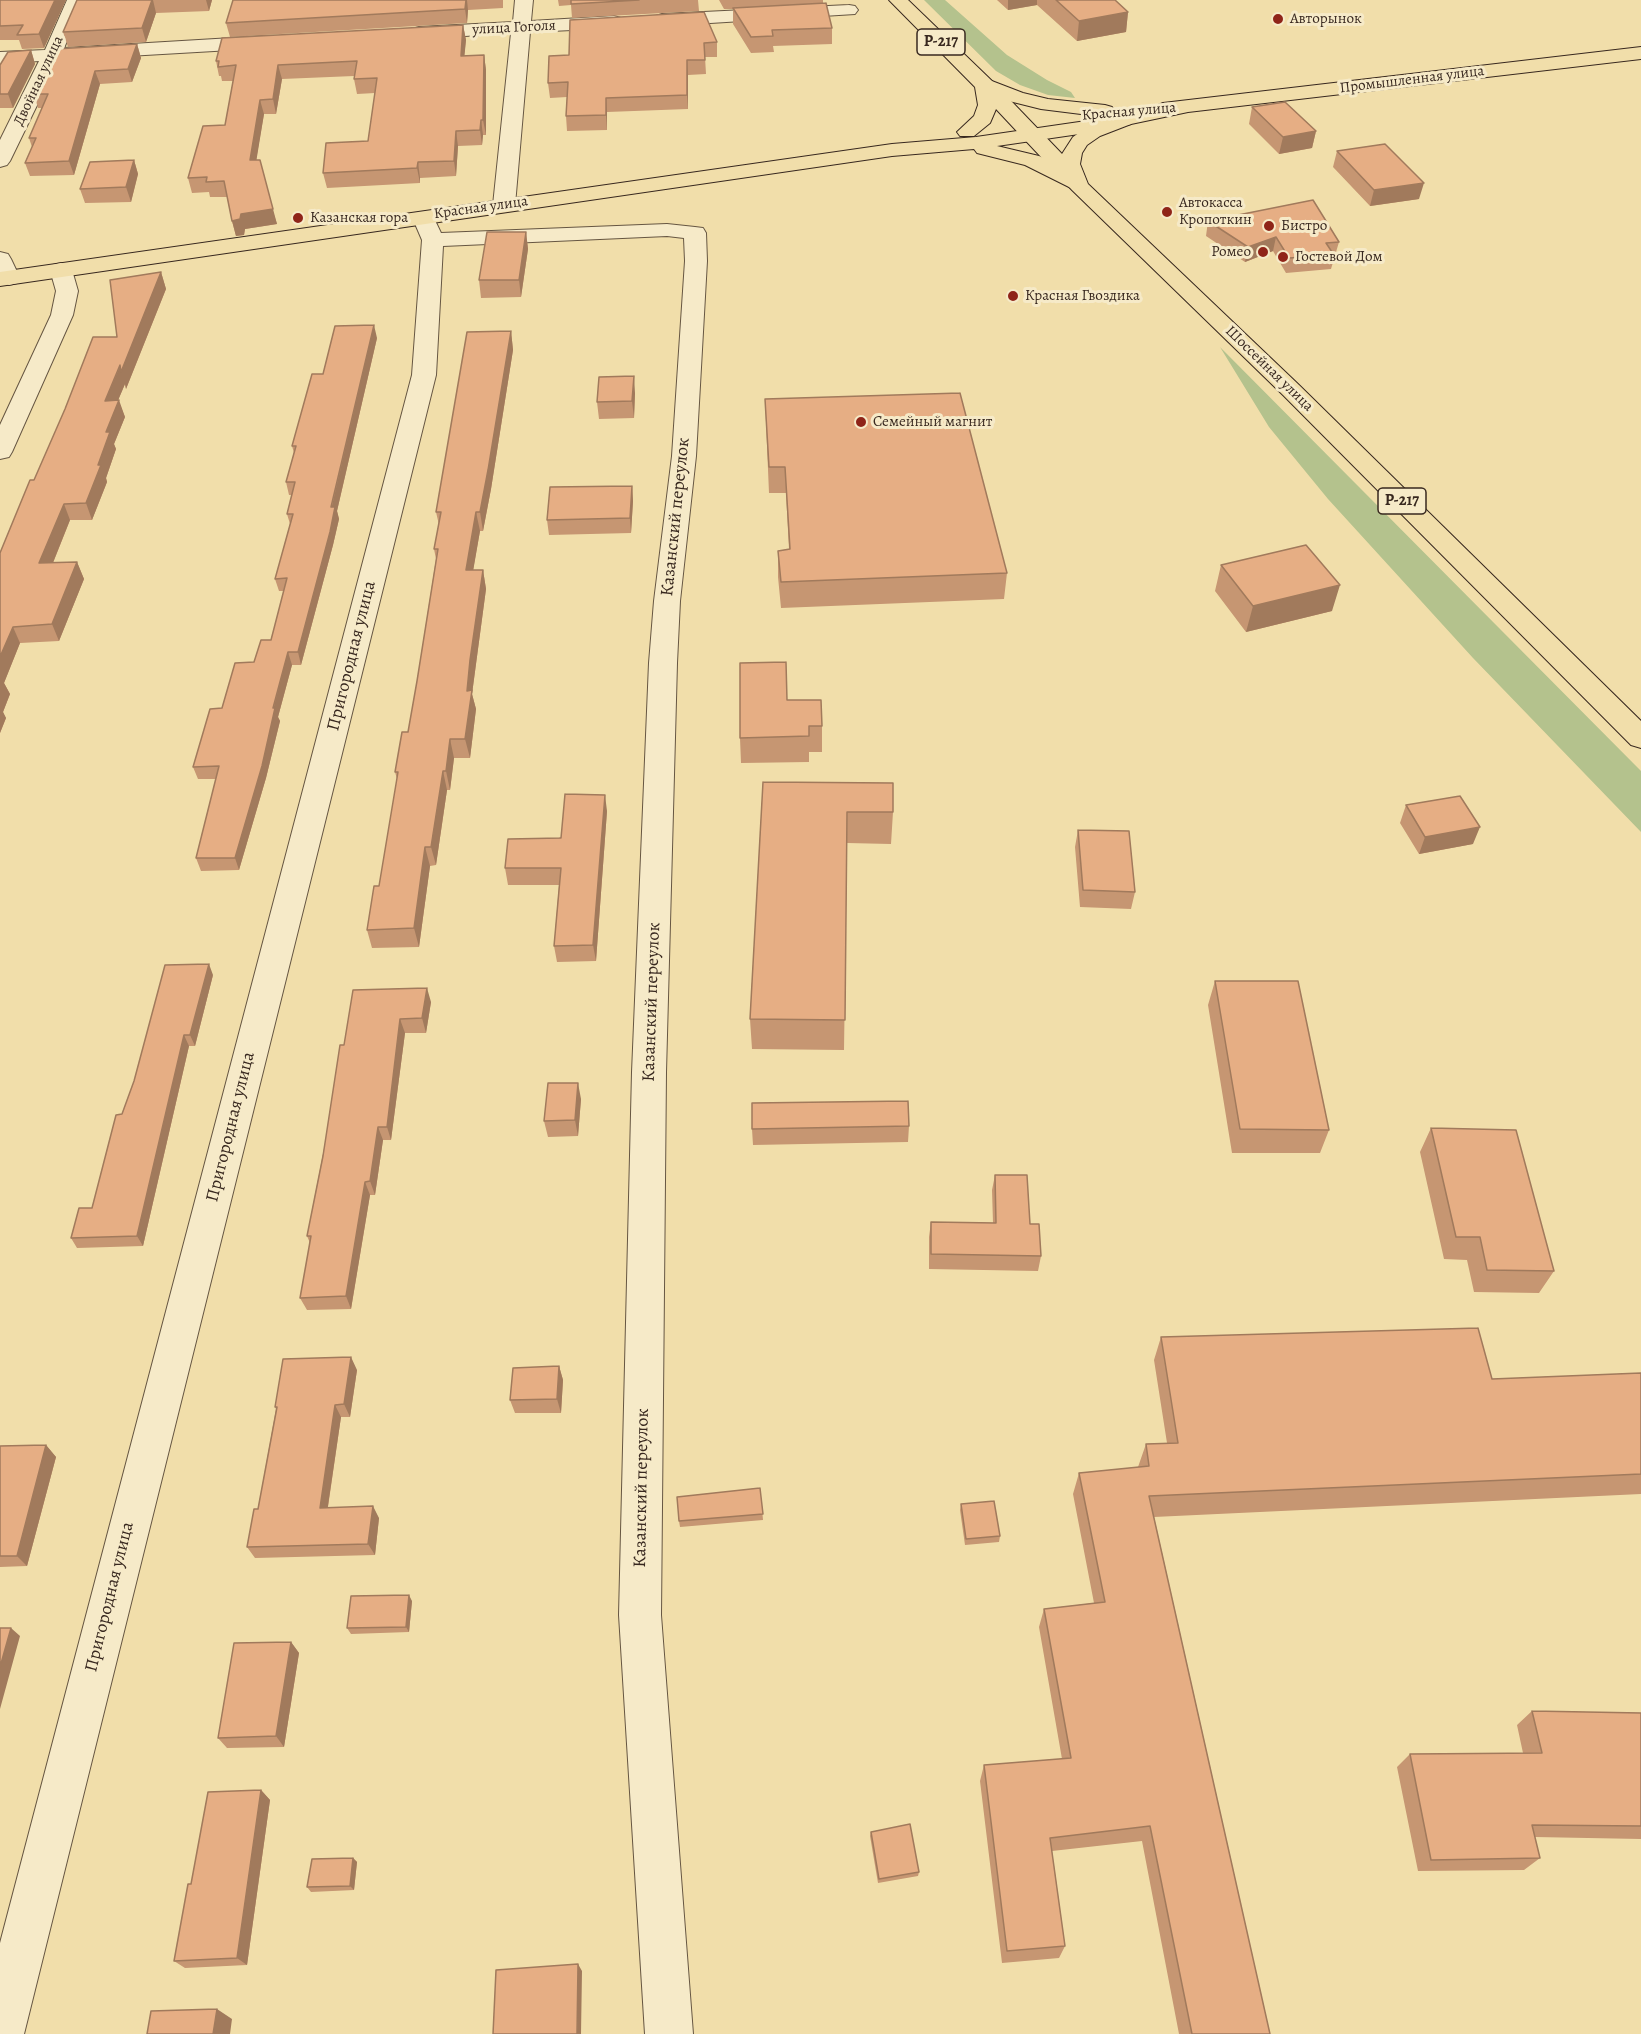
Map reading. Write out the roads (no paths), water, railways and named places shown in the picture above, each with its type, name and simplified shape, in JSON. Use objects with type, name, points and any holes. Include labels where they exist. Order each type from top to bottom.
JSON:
[{"type":"main road","name":"Шоссейная улица","points":[[898,0],[1028,129],[1079,186],[1291,390],[1641,738]]},
{"type":"main road","name":"Промышленная улица","points":[[1184,107],[1641,53]]},
{"type":"main road","points":[[984,84],[1016,97],[1048,105],[1122,116]]},
{"type":"main road","points":[[967,132],[983,119],[988,105],[984,84]]},
{"type":"main road","name":"Красная улица","points":[[3,272],[61,270],[428,228],[504,205],[892,150],[946,146],[1028,129],[1184,107]]},
{"type":"main road","points":[[1079,186],[1070,164],[1072,153],[1080,141],[1122,116]]},
{"type":"main road","name":"Красная улица","points":[[892,150],[967,132],[1028,129]]},
{"type":"main road","points":[[946,146],[978,148],[1032,160],[1053,169],[1079,186]]},
{"type":"street","name":"Двойная улица","points":[[0,161],[76,0]]},
{"type":"street","points":[[504,205],[525,0]]},
{"type":"street","name":"улица Гоголя","points":[[405,34],[849,10]]},
{"type":"street","points":[[0,58],[287,41]]},
{"type":"street","name":"Пригородная улица","points":[[0,2034],[424,375],[428,228]]},
{"type":"street","name":"Казанский переулок","points":[[428,228],[667,230],[695,233],[696,261],[684,456],[667,601],[663,663],[649,1083],[640,1603],[669,2034]]},
{"type":"street","points":[[0,452],[62,315],[67,291],[61,270]]},
{"type":"place","name":"Авторынок","points":[[1278,19]]},
{"type":"place","name":"Автокасса Кропоткин","points":[[1167,212]]},
{"type":"place","name":"Казанская гора","points":[[298,218]]},
{"type":"place","name":"Бистро","points":[[1269,226]]},
{"type":"place","name":"Ромео","points":[[1263,252]]},
{"type":"place","name":"Гостевой Дом","points":[[1283,257]]},
{"type":"place","name":"Красная Гвоздика","points":[[1013,296]]},
{"type":"place","name":"Семейный магнит","points":[[861,422]]}]
